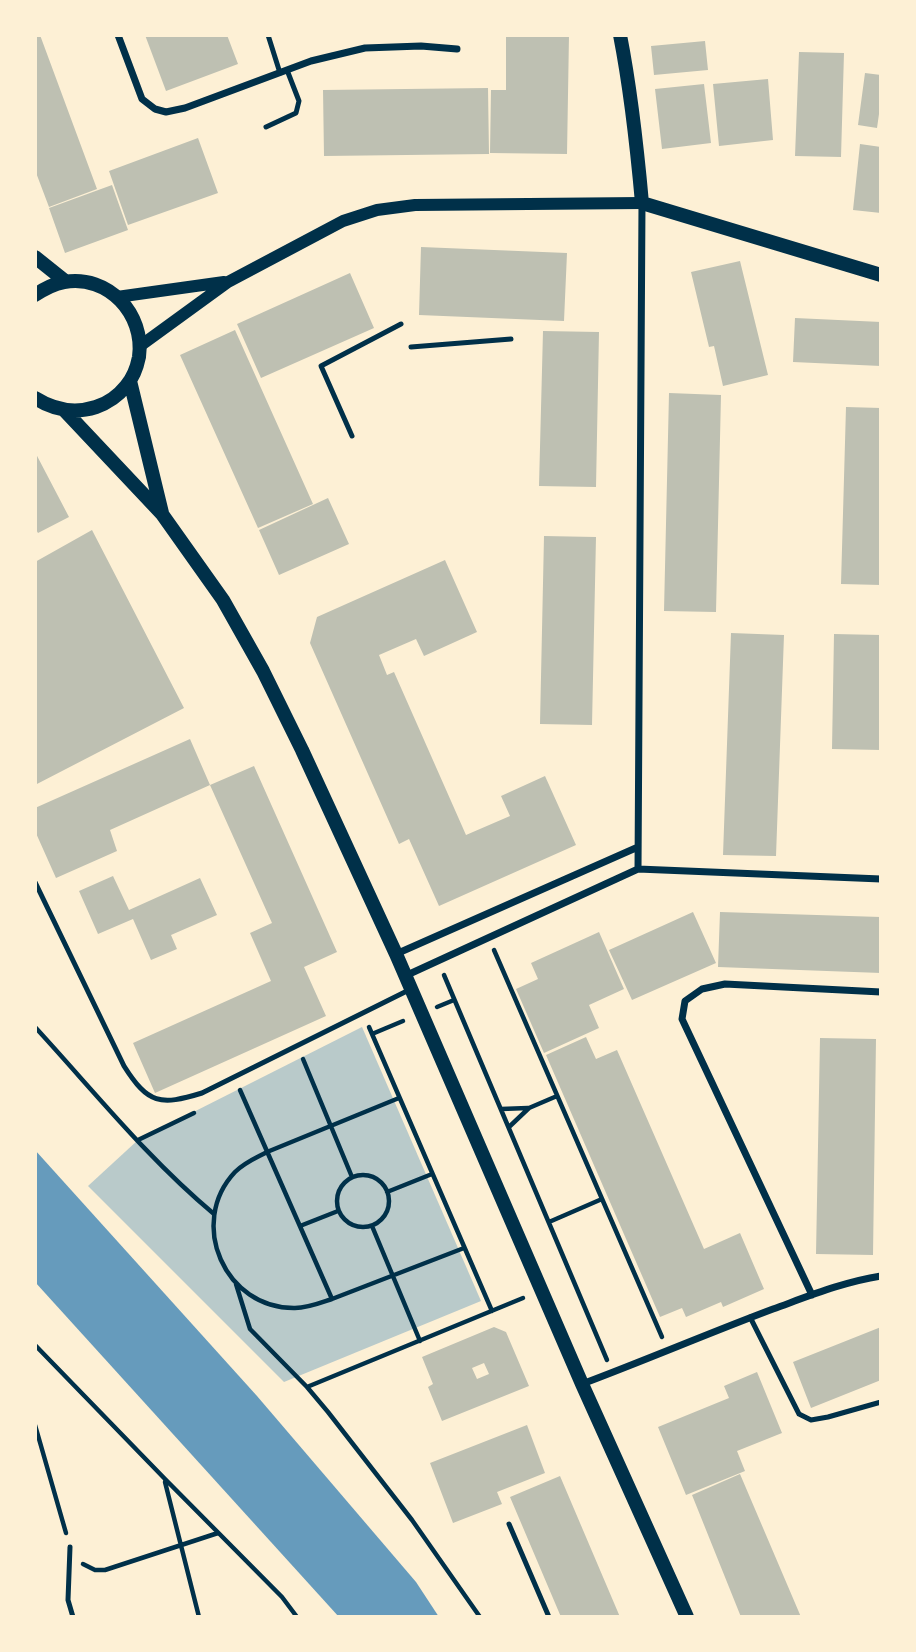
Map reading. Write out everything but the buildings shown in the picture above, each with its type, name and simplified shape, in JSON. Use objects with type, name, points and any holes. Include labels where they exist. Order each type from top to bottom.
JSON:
[{"type":"main road","points":[[620,35],[638,147],[642,203],[881,275]]},
{"type":"main road","points":[[35,257],[65,281]]},
{"type":"main road","points":[[35,295],[47,286],[65,281],[84,281],[102,286],[130,311],[138,328],[140,346],[138,365],[118,396],[84,411],[65,411],[39,405]]},
{"type":"main road","points":[[130,381],[162,514]]},
{"type":"main road","points":[[65,411],[162,514],[223,600],[263,671],[396,954],[582,1384],[687,1617]]},
{"type":"street","points":[[118,35],[142,99],[166,113],[311,61],[365,48],[421,46],[457,49]]},
{"type":"street","points":[[140,346],[228,282],[343,221],[377,210],[415,205],[642,203],[638,869]]},
{"type":"street","points":[[117,297],[228,282]]},
{"type":"street","points":[[396,954],[638,847]]},
{"type":"street","points":[[408,983],[438,961],[638,869],[881,879]]},
{"type":"street","points":[[812,1295],[682,1019],[685,1001],[702,989],[725,984],[881,992]]},
{"type":"street","points":[[582,1384],[750,1317],[855,1280],[881,1276]]},
{"type":"lane","points":[[266,127],[296,113],[299,101],[283,72],[268,35]]},
{"type":"lane","points":[[352,436],[321,366],[401,324]]},
{"type":"lane","points":[[411,347],[511,339]]},
{"type":"lane","points":[[35,882],[124,1066],[135,1083],[151,1098],[162,1101],[180,1100],[202,1093],[363,1013],[408,983]]},
{"type":"lane","points":[[750,1317],[799,1414],[811,1420],[881,1402]]},
{"type":"lane","points":[[509,1524],[549,1617]]},
{"type":"lane","points":[[70,1547],[68,1600],[73,1617]]},
{"type":"path","points":[[489,938],[668,1351]]},
{"type":"path","points":[[438,961],[612,1373]]},
{"type":"path","points":[[363,1013],[492,1311]]},
{"type":"path","points":[[35,1027],[138,1140],[214,1214]]},
{"type":"path","points":[[298,1045],[352,1177]]},
{"type":"path","points":[[234,1077],[332,1299]]},
{"type":"path","points":[[229,1096],[240,1090]]},
{"type":"path","points":[[508,1128],[529,1108],[557,1096]]},
{"type":"path","points":[[399,1098],[247,1161],[226,1184],[214,1214],[213,1230],[220,1260],[228,1274],[251,1296],[265,1303],[296,1308],[332,1299],[464,1248]]},
{"type":"path","points":[[500,1109],[529,1108]]},
{"type":"path","points":[[138,1140],[195,1113]]},
{"type":"path","points":[[387,1192],[432,1174]]},
{"type":"path","points":[[352,1177],[374,1177],[387,1192],[387,1212],[372,1226],[362,1228],[352,1225],[338,1211],[339,1191],[352,1177]]},
{"type":"path","points":[[549,1222],[602,1199]]},
{"type":"path","points":[[300,1226],[338,1211]]},
{"type":"path","points":[[372,1226],[420,1341]]},
{"type":"path","points":[[235,1282],[250,1329],[307,1387],[412,1520],[480,1617]]},
{"type":"path","points":[[307,1387],[542,1291]]},
{"type":"path","points":[[35,1345],[282,1597],[297,1617]]},
{"type":"path","points":[[35,1425],[70,1547],[86,1567],[105,1570],[218,1533]]},
{"type":"path","points":[[165,1479],[199,1617]]},
{"type":"shaded area","points":[[362,1027],[481,1301],[284,1382],[88,1186],[138,1140]]},
{"type":"water","points":[[35,1150],[257,1396],[416,1582],[439,1617],[339,1617],[35,1282]]}]
